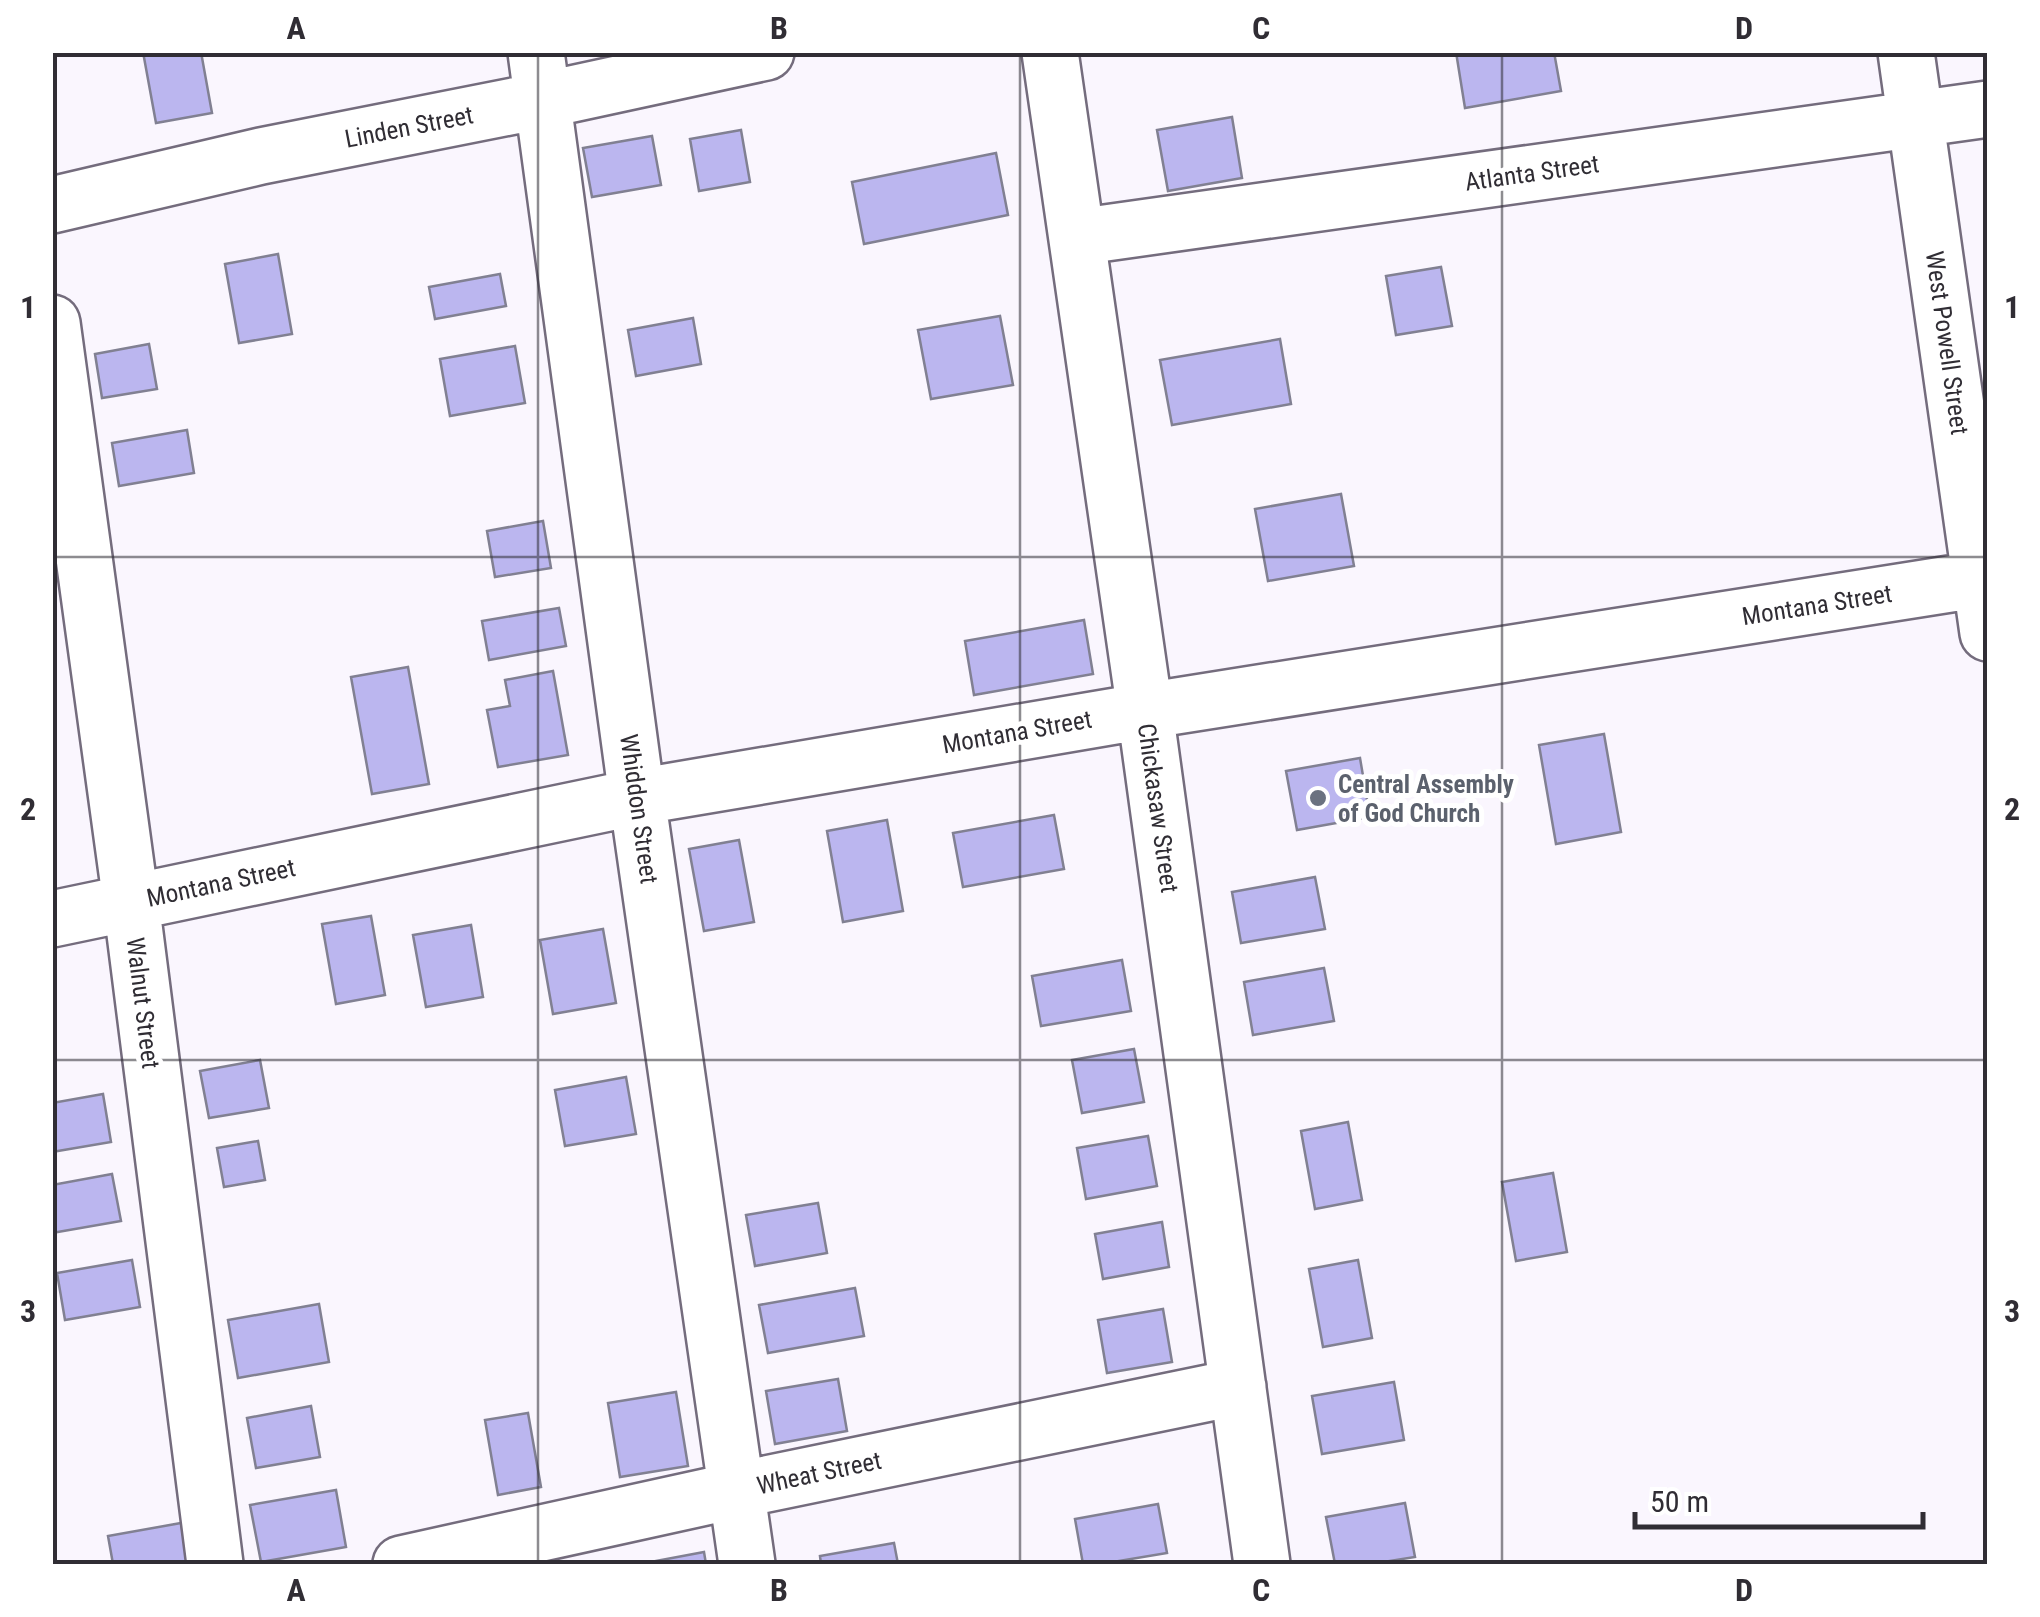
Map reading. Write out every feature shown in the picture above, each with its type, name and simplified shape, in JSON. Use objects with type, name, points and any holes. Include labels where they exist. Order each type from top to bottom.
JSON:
[{"type":"street","name":"Linden Street","points":[[52,205],[261,156],[540,76],[766,52]]},
{"type":"street","name":"Chickasaw Street","points":[[1050,52],[1262,1564]]},
{"type":"street","name":"West Powell Street","points":[[1906,52],[1984,578],[1988,633]]},
{"type":"street","name":"Whiddon Street","points":[[540,76],[637,797],[748,1564]]},
{"type":"street","name":"Atlanta Street","points":[[1077,237],[1988,108]]},
{"type":"street","name":"Walnut Street","points":[[52,323],[215,1564]]},
{"type":"street","name":"Montana Street","points":[[52,919],[637,797],[1145,710],[1984,578]]},
{"type":"street","name":"Wheat Street","points":[[402,1564],[736,1490],[1238,1387]]},
{"type":"building","points":[[143,52],[201,52],[212,113],[156,123]]},
{"type":"building","points":[[1456,52],[1554,52],[1561,91],[1465,108]]},
{"type":"building","points":[[1232,117],[1242,178],[1168,191],[1157,130]]},
{"type":"building","points":[[741,130],[750,182],[699,191],[690,139]]},
{"type":"building","points":[[652,136],[661,185],[592,197],[583,148]]},
{"type":"building","points":[[996,153],[1008,215],[864,244],[852,182]]},
{"type":"building","points":[[278,254],[292,334],[239,343],[225,264]]},
{"type":"building","points":[[1441,267],[1452,326],[1396,335],[1386,276]]},
{"type":"building","points":[[500,274],[506,306],[435,319],[429,287]]},
{"type":"building","points":[[1000,316],[1013,385],[931,399],[918,330]]},
{"type":"building","points":[[693,318],[701,364],[636,376],[628,330]]},
{"type":"building","points":[[1280,339],[1291,404],[1172,425],[1160,360]]},
{"type":"building","points":[[149,344],[157,389],[102,398],[95,354]]},
{"type":"building","points":[[515,346],[525,403],[450,416],[440,359]]},
{"type":"building","points":[[187,430],[194,473],[119,486],[112,443]]},
{"type":"building","points":[[1341,494],[1354,566],[1268,581],[1255,509]]},
{"type":"building","points":[[543,521],[551,568],[495,577],[487,531]]},
{"type":"building","points":[[559,608],[566,646],[489,660],[482,621]]},
{"type":"building","points":[[1084,620],[1093,674],[974,695],[965,641]]},
{"type":"building","points":[[408,667],[429,784],[372,794],[351,677]]},
{"type":"building","points":[[553,671],[568,755],[498,767],[487,710],[510,706],[505,680]]},
{"type":"building","points":[[1604,734],[1621,832],[1556,844],[1539,745]]},
{"type":"building","points":[[1360,758],[1370,817],[1297,830],[1286,771]]},
{"type":"building","points":[[1054,815],[1064,869],[963,887],[953,833]]},
{"type":"building","points":[[887,820],[903,911],[843,922],[827,831]]},
{"type":"building","points":[[739,840],[754,922],[704,931],[689,849]]},
{"type":"building","points":[[1315,877],[1325,929],[1241,943],[1232,892]]},
{"type":"building","points":[[371,916],[385,995],[336,1004],[322,924]]},
{"type":"building","points":[[471,925],[483,997],[426,1007],[413,935]]},
{"type":"building","points":[[603,929],[616,1003],[553,1014],[540,940]]},
{"type":"building","points":[[1122,960],[1131,1011],[1041,1026],[1032,976]]},
{"type":"building","points":[[1324,968],[1334,1021],[1253,1035],[1244,982]]},
{"type":"building","points":[[1134,1049],[1144,1102],[1082,1113],[1072,1060]]},
{"type":"building","points":[[260,1060],[269,1108],[209,1118],[200,1071]]},
{"type":"building","points":[[626,1077],[636,1134],[565,1146],[555,1090]]},
{"type":"building","points":[[103,1094],[111,1142],[52,1152],[52,1103]]},
{"type":"building","points":[[1348,1122],[1362,1200],[1315,1209],[1301,1131]]},
{"type":"building","points":[[1148,1136],[1157,1186],[1086,1199],[1077,1148]]},
{"type":"building","points":[[258,1141],[265,1180],[224,1187],[217,1148]]},
{"type":"building","points":[[1553,1173],[1567,1252],[1516,1261],[1502,1182]]},
{"type":"building","points":[[112,1174],[121,1221],[52,1233],[52,1185]]},
{"type":"building","points":[[818,1203],[827,1253],[755,1266],[746,1215]]},
{"type":"building","points":[[1162,1222],[1169,1267],[1103,1279],[1095,1234]]},
{"type":"building","points":[[132,1260],[140,1307],[65,1320],[57,1273]]},
{"type":"building","points":[[1358,1260],[1372,1338],[1323,1347],[1309,1269]]},
{"type":"building","points":[[855,1288],[864,1336],[768,1353],[759,1305]]},
{"type":"building","points":[[319,1304],[329,1362],[238,1378],[228,1320]]},
{"type":"building","points":[[1163,1309],[1172,1362],[1107,1373],[1098,1320]]},
{"type":"building","points":[[838,1379],[847,1431],[775,1444],[766,1391]]},
{"type":"building","points":[[1394,1382],[1404,1440],[1322,1454],[1312,1396]]},
{"type":"building","points":[[676,1392],[688,1466],[620,1477],[608,1403]]},
{"type":"building","points":[[311,1406],[320,1457],[256,1468],[247,1418]]},
{"type":"building","points":[[528,1413],[541,1487],[498,1495],[485,1420]]},
{"type":"building","points":[[336,1490],[346,1547],[261,1562],[250,1505]]},
{"type":"building","points":[[1405,1503],[1415,1557],[1371,1564],[1335,1564],[1326,1517]]},
{"type":"building","points":[[1158,1504],[1167,1553],[1083,1564],[1075,1519]]},
{"type":"building","points":[[181,1523],[188,1564],[113,1564],[108,1536]]},
{"type":"building","points":[[894,1543],[898,1564],[821,1564],[820,1556]]},
{"type":"building","points":[[704,1552],[706,1564],[645,1564],[645,1563]]},
{"type":"place","name":"Central Assembly of God Church","points":[[1318,798]]}]
